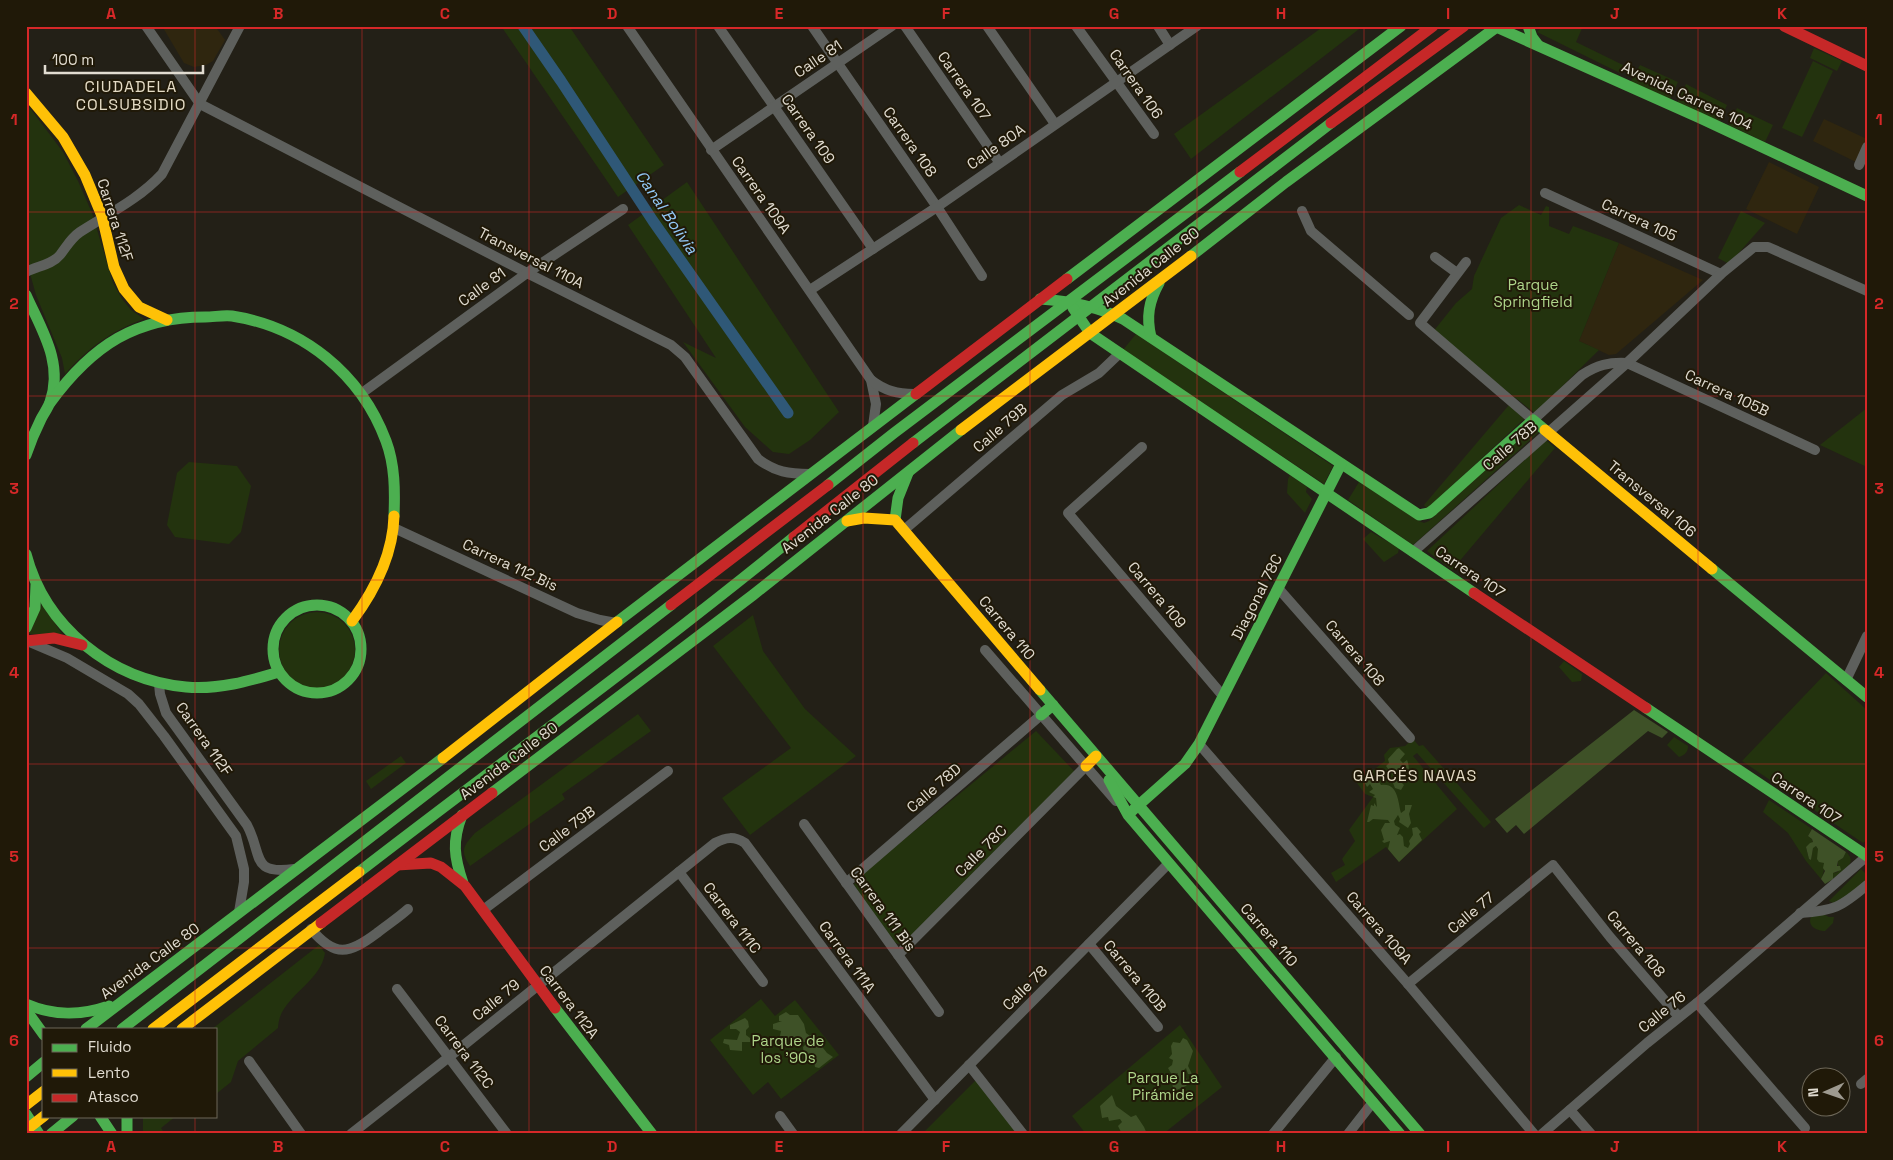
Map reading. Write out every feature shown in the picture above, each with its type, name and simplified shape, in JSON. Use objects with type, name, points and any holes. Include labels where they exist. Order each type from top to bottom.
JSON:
[{"type":"main road","points":[[1385,38],[1394,26]]},
{"type":"main road","name":"Avenida Calle 80","points":[[87,1028],[491,722],[616,622],[1401,26]]},
{"type":"main road","name":"Avenida Calle 80","points":[[123,1028],[894,433],[1433,26]]},
{"type":"main road","name":"Avenida Calle 80","points":[[155,1028],[529,741],[698,615],[848,493],[1299,148],[1464,26]]},
{"type":"main road","name":"Avenida Calle 80","points":[[183,1028],[753,595],[956,434],[1161,280],[1286,182],[1496,26]]},
{"type":"main road","name":"Avenida Carrera 104","points":[[1496,26],[1867,196]]},
{"type":"main road","points":[[1528,26],[1532,37],[1538,45]]},
{"type":"main road","points":[[1785,26],[1867,66]]},
{"type":"main road","name":"Carrera 112F","points":[[26,94],[60,132],[80,165],[102,219],[114,264],[127,295],[138,306],[167,320]]},
{"type":"main road","points":[[1286,182],[1299,148]]},
{"type":"main road","points":[[1151,337],[1147,320],[1148,310],[1150,299],[1161,280]]},
{"type":"main road","points":[[26,295],[52,353],[56,368],[50,403]]},
{"type":"main road","points":[[1040,299],[1069,300],[1093,306],[1114,315],[1151,337],[1341,464]]},
{"type":"main road","name":"Carrera 107","points":[[1069,300],[1078,318],[1090,333],[1412,552],[1867,856]]},
{"type":"main road","points":[[26,456],[36,428],[50,403],[67,380],[96,353],[130,332],[148,324],[167,320],[217,315],[242,317],[267,323],[290,333],[311,344],[330,358],[362,393],[380,425],[391,460],[396,495],[394,528],[388,555],[377,581],[362,608],[352,621]]},
{"type":"main road","name":"Transversal 106","points":[[1533,420],[1867,697]]},
{"type":"main road","name":"Calle 78B","points":[[1341,464],[1414,513],[1423,515],[1433,510],[1533,420]]},
{"type":"main road","points":[[920,438],[956,434]]},
{"type":"main road","name":"Diagonal 78C","points":[[1199,744],[1341,464]]},
{"type":"main road","points":[[846,521],[864,518],[895,520],[898,498],[909,471]]},
{"type":"main road","name":"Carrera 110","points":[[895,520],[1420,1134]]},
{"type":"main road","points":[[26,554],[36,582],[54,612],[65,627],[84,646]]},
{"type":"main road","points":[[26,628],[35,611],[36,582]]},
{"type":"main road","points":[[317,605],[330,607],[342,612],[352,621],[358,632],[361,656],[358,668],[351,678],[342,686],[329,692],[315,694],[301,691],[289,683],[280,672],[274,660],[273,647],[276,634],[282,622],[292,613],[304,607],[317,605]]},
{"type":"main road","points":[[26,641],[55,637],[70,640],[84,646],[119,669],[159,684],[194,688],[228,687],[280,672]]},
{"type":"main road","points":[[1041,715],[1053,705]]},
{"type":"main road","points":[[1128,815],[1185,764],[1199,744]]},
{"type":"main road","points":[[1086,766],[1096,756]]},
{"type":"main road","name":"Carrera 110","points":[[1096,756],[1128,815],[1400,1134]]},
{"type":"main road","name":"Carrera 112A","points":[[462,815],[456,828],[453,847],[454,858],[465,886]]},
{"type":"main road","name":"Carrera 112A","points":[[396,865],[431,863],[441,867],[465,886],[538,986],[652,1134]]},
{"type":"main road","points":[[26,1004],[56,1014],[84,1013],[99,1010],[127,996]]},
{"type":"main road","points":[[26,1010],[42,1032]]},
{"type":"main road","points":[[1318,1036],[1328,1028]]},
{"type":"main road","points":[[26,1076],[42,1064]]},
{"type":"main road","points":[[26,1105],[42,1093]]},
{"type":"main road","points":[[26,1114],[33,1130],[42,1118]]},
{"type":"main road","points":[[52,1134],[71,1118]]},
{"type":"main road","points":[[101,1118],[112,1134]]},
{"type":"main road","points":[[127,1118],[127,1134]]},
{"type":"street","points":[[146,26],[200,104]]},
{"type":"street","points":[[26,272],[53,261],[60,255],[72,238],[155,182],[172,157],[240,26]]},
{"type":"street","name":"Carrera 109A","points":[[627,26],[871,380],[879,387],[892,392],[915,394]]},
{"type":"street","name":"Carrera 109","points":[[718,26],[873,249]]},
{"type":"street","name":"Carrera 108","points":[[812,26],[937,206],[982,276]]},
{"type":"street","name":"Calle 81","points":[[711,150],[892,26]]},
{"type":"street","name":"Carrera 107","points":[[905,26],[999,162]]},
{"type":"street","points":[[987,26],[1055,124]]},
{"type":"street","name":"Carrera 106","points":[[1076,26],[1154,134]]},
{"type":"street","points":[[1158,26],[1170,45]]},
{"type":"street","name":"Calle 80A","points":[[810,290],[937,206],[1197,26]]},
{"type":"street","name":"Transversal 110A","points":[[200,104],[671,345],[685,357],[758,459],[769,467],[782,472],[811,474]]},
{"type":"street","points":[[1859,165],[1867,147]]},
{"type":"street","name":"Carrera 105","points":[[1545,193],[1721,274]]},
{"type":"street","name":"Calle 81","points":[[362,393],[527,273],[623,209]]},
{"type":"street","points":[[1302,211],[1310,231],[1409,315]]},
{"type":"street","name":"Calle 78B","points":[[1412,552],[1627,363],[1721,274],[1754,247],[1768,247],[1867,291]]},
{"type":"street","points":[[1436,257],[1457,273],[1466,262]]},
{"type":"street","name":"Transversal 106","points":[[1457,273],[1420,323],[1533,420]]},
{"type":"street","name":"Calle 79B","points":[[904,530],[1062,395],[1099,373],[1120,353]]},
{"type":"street","name":"Calle 78B","points":[[1533,420],[1591,369],[1610,362],[1627,363]]},
{"type":"street","name":"Carrera 105B","points":[[1627,363],[1814,450]]},
{"type":"street","name":"Carrera 109A","points":[[871,380],[876,404],[872,427]]},
{"type":"street","name":"Carrera 109","points":[[1142,447],[1068,513],[1223,696]]},
{"type":"street","name":"Carrera 112 Bis","points":[[394,528],[577,613],[616,622]]},
{"type":"street","name":"Carrera 108","points":[[1278,588],[1410,738]]},
{"type":"street","points":[[1846,680],[1867,636]]},
{"type":"street","name":"Carrera 112F","points":[[26,641],[67,658],[128,694],[139,704],[164,736],[236,836],[244,869],[239,914]]},
{"type":"street","name":"Carrera 110","points":[[985,650],[1128,815]]},
{"type":"street","name":"Carrera 112F","points":[[159,684],[166,712],[244,820],[252,834],[261,863],[274,871],[300,868]]},
{"type":"street","name":"Calle 78D","points":[[846,883],[1041,715]]},
{"type":"street","name":"Carrera 109A","points":[[1199,744],[1408,984],[1534,1134]]},
{"type":"street","name":"Calle 78C","points":[[898,956],[1086,766]]},
{"type":"street","name":"Calle 79B","points":[[483,910],[668,771]]},
{"type":"street","name":"Carrera 111 Bis","points":[[804,824],[939,1012]]},
{"type":"street","name":"Calle 79","points":[[351,1134],[715,843],[731,838]]},
{"type":"street","name":"Carrera 111A","points":[[731,838],[739,839],[745,843],[935,1100]]},
{"type":"street","name":"Calle 76","points":[[1542,1134],[1867,856]]},
{"type":"street","name":"Calle 78","points":[[901,1134],[1169,863]]},
{"type":"street","name":"Carrera 108","points":[[1552,866],[1679,1017]]},
{"type":"street","name":"Calle 77","points":[[1408,984],[1552,866]]},
{"type":"street","name":"Carrera 111C","points":[[679,872],[763,982]]},
{"type":"street","points":[[1800,913],[1827,910],[1840,906],[1867,884]]},
{"type":"street","points":[[312,929],[327,946],[337,950],[350,949],[361,945],[408,909]]},
{"type":"street","name":"Carrera 110B","points":[[1089,944],[1158,1027]]},
{"type":"street","name":"Carrera 112C","points":[[397,989],[507,1134]]},
{"type":"street","points":[[1697,1003],[1806,1128]]},
{"type":"street","points":[[1273,1134],[1336,1058]]},
{"type":"street","points":[[250,1061],[301,1134]]},
{"type":"street","points":[[969,1065],[1023,1134]]},
{"type":"street","points":[[1348,1134],[1373,1102]]},
{"type":"street","points":[[1570,1110],[1591,1134]]},
{"type":"street","points":[[780,1116],[793,1134]]},
{"type":"shaded area","points":[[162,26],[215,26],[225,40],[213,61],[206,65],[194,67],[184,63]]},
{"type":"shaded area","points":[[1824,119],[1867,139],[1856,162],[1813,141]]},
{"type":"shaded area","points":[[1769,162],[1819,187],[1797,234],[1746,209]]},
{"type":"shaded area","points":[[1619,243],[1703,280],[1616,354],[1609,355],[1579,341]]},
{"type":"green space","points":[[501,26],[569,26],[664,165],[618,197]]},
{"type":"green space","points":[[1324,26],[1363,26],[1191,159],[1174,134]]},
{"type":"green space","points":[[1543,26],[1583,26],[1576,42],[1623,65],[1620,73],[1537,32]]},
{"type":"green space","points":[[1814,48],[1842,61],[1837,71],[1810,58]]},
{"type":"green space","points":[[1813,61],[1833,71],[1802,137],[1782,128]]},
{"type":"green space","points":[[1640,65],[1678,82],[1669,101],[1630,83]]},
{"type":"green space","points":[[1686,84],[1727,105],[1719,123],[1677,103]]},
{"type":"green space","points":[[26,103],[63,152],[78,181],[92,213],[113,283],[131,310],[144,319],[121,329],[101,341],[82,356],[65,374],[62,358],[36,295],[26,259]]},
{"type":"green space","points":[[1737,108],[1773,125],[1765,142],[1729,125]]},
{"type":"green space","points":[[687,182],[839,412],[810,440],[789,454],[773,452],[745,427],[683,342],[716,358],[628,225]]},
{"type":"green space","name":"Parque Springfield","points":[[1519,205],[1541,215],[1546,206],[1549,207],[1549,226],[1569,234],[1573,226],[1619,243],[1579,341],[1599,350],[1535,413],[1432,333],[1456,303],[1472,289],[1474,276],[1501,218]]},
{"type":"green space","points":[[1741,211],[1765,223],[1729,264],[1718,258]]},
{"type":"green space","points":[[1136,334],[1333,466],[1324,484],[1123,350]]},
{"type":"green space","points":[[1509,405],[1524,419],[1427,509],[1424,505]]},
{"type":"green space","points":[[1867,408],[1867,467],[1820,445]]},
{"type":"green space","points":[[1532,426],[1539,432],[1413,545],[1348,500],[1359,482],[1419,521],[1424,523],[1429,521]]},
{"type":"green space","points":[[1546,440],[1555,448],[1452,570],[1427,551]]},
{"type":"green space","points":[[189,462],[237,466],[251,486],[241,532],[229,544],[175,537],[167,525],[177,473]]},
{"type":"green space","points":[[1290,475],[1307,487],[1306,492],[1312,499],[1305,513],[1287,493]]},
{"type":"green space","points":[[1371,532],[1399,548],[1398,553],[1384,562],[1363,539]]},
{"type":"green space","points":[[42,604],[62,634],[29,634]]},
{"type":"green space","points":[[317,612],[331,615],[344,623],[352,636],[355,650],[352,664],[344,677],[331,685],[317,688],[303,685],[290,677],[282,664],[279,650],[282,636],[290,623],[303,615]]},
{"type":"green space","points":[[753,615],[763,651],[805,709],[856,756],[750,835],[722,798],[791,748],[713,646]]},
{"type":"green space","points":[[1564,661],[1582,674],[1581,681],[1572,682],[1559,667]]},
{"type":"green space","points":[[1826,673],[1867,710],[1867,840],[1863,843],[1742,761]]},
{"type":"green space","points":[[1634,710],[1668,732],[1662,738],[1648,731],[1524,834],[1516,825],[1507,833],[1495,819]]},
{"type":"green space","points":[[638,714],[651,731],[562,794],[565,799],[470,866],[464,849],[475,833]]},
{"type":"green space","points":[[1036,731],[1075,772],[905,942],[898,944],[891,940],[854,885],[857,878]]},
{"type":"green space","points":[[1674,737],[1688,746],[1686,753],[1679,757],[1667,745]]},
{"type":"green space","points":[[1413,739],[1419,746],[1423,745],[1491,822],[1484,828],[1417,753],[1413,756],[1457,809],[1399,862],[1386,847],[1336,882],[1331,873],[1345,865],[1342,859],[1355,841],[1349,830],[1373,797],[1365,794],[1357,783],[1385,761],[1384,755],[1390,748],[1405,746]]},
{"type":"green space","points":[[1399,748],[1405,754],[1400,760],[1403,763],[1407,760],[1409,768],[1405,779],[1398,779],[1404,785],[1401,790],[1395,788],[1393,783],[1395,778],[1386,766],[1389,763],[1388,759]]},
{"type":"green space","points":[[401,756],[406,763],[371,789],[366,781]]},
{"type":"green space","points":[[1372,775],[1377,778],[1381,785],[1387,785],[1394,790],[1401,813],[1405,810],[1405,805],[1412,805],[1409,814],[1411,823],[1408,828],[1399,822],[1398,815],[1394,821],[1395,825],[1400,828],[1397,835],[1400,834],[1403,837],[1404,846],[1408,848],[1410,844],[1409,841],[1413,835],[1412,828],[1417,827],[1421,832],[1419,834],[1422,840],[1399,862],[1388,849],[1390,841],[1384,843],[1382,841],[1384,840],[1381,830],[1385,823],[1390,823],[1388,820],[1373,819],[1367,822],[1371,805],[1374,806],[1374,803],[1377,807],[1376,798],[1373,797],[1375,795],[1369,792],[1373,789],[1370,784],[1367,787],[1364,781],[1367,781]]},
{"type":"green space","points":[[1769,800],[1812,829],[1808,836],[1812,839],[1813,843],[1806,847],[1809,859],[1811,860],[1813,847],[1816,846],[1821,854],[1824,866],[1821,879],[1806,861],[1788,833],[1763,812]]},
{"type":"green space","points":[[1812,829],[1846,852],[1843,858],[1838,861],[1837,866],[1840,866],[1841,870],[1833,873],[1833,879],[1825,884],[1821,879],[1825,871],[1823,868],[1824,863],[1819,862],[1817,859],[1818,849],[1816,846],[1813,848],[1811,860],[1809,859],[1806,847],[1813,842],[1808,836]]},
{"type":"green space","points":[[1846,852],[1850,856],[1850,864],[1833,879],[1832,873],[1838,872],[1838,861],[1843,858]]},
{"type":"green space","points":[[1861,869],[1867,875],[1867,878],[1856,890],[1838,902],[1833,903],[1829,901]]},
{"type":"green space","points":[[1821,913],[1834,917],[1833,923],[1825,931],[1816,929],[1810,923],[1811,917]]},
{"type":"green space","points":[[319,945],[325,953],[318,971],[284,1008],[278,1028],[238,1061],[231,1082],[218,1092],[218,1028],[213,1028]]},
{"type":"green space","name":"Parque de los '90s","points":[[761,999],[775,1016],[795,1000],[839,1055],[781,1099],[768,1082],[753,1095],[710,1040]]},
{"type":"green space","points":[[786,1012],[790,1015],[798,1015],[804,1024],[806,1033],[810,1036],[812,1034],[827,1053],[833,1057],[819,1068],[815,1067],[814,1060],[804,1057],[803,1047],[806,1044],[805,1042],[798,1042],[792,1036],[788,1040],[780,1036],[781,1031],[773,1029],[773,1024],[782,1021],[779,1021],[779,1016]]},
{"type":"green space","points":[[745,1018],[748,1021],[749,1027],[746,1030],[746,1035],[750,1038],[750,1042],[742,1042],[742,1051],[730,1050],[729,1045],[723,1043],[724,1039],[737,1040],[740,1032],[736,1029],[730,1029],[730,1025]]},
{"type":"green space","name":"Parque La Pirámide","points":[[1180,1025],[1222,1087],[1163,1134],[1086,1134],[1072,1116]]},
{"type":"green space","points":[[1183,1038],[1187,1040],[1193,1051],[1188,1066],[1192,1074],[1188,1074],[1186,1068],[1184,1070],[1189,1082],[1186,1086],[1174,1091],[1172,1081],[1178,1073],[1172,1075],[1168,1068],[1172,1065],[1173,1060],[1169,1058],[1172,1054],[1171,1046],[1173,1042],[1180,1043]]},
{"type":"green space","points":[[976,1080],[1018,1134],[922,1134]]},
{"type":"green space","points":[[1112,1095],[1116,1106],[1131,1117],[1136,1115],[1147,1134],[1122,1134],[1118,1126],[1122,1122],[1120,1119],[1109,1121],[1108,1117],[1102,1118],[1100,1106]]},
{"type":"green space","points":[[143,1118],[174,1118],[161,1128],[165,1134],[143,1134]]},
{"type":"waterway","name":"Canal Bolivia","points":[[523,26],[653,221],[788,413]]},
{"type":"traffic: fast","points":[[1067,279],[1401,26]]},
{"type":"traffic: fast","points":[[1494,26],[1700,118],[1867,196]]},
{"type":"traffic: fast","points":[[1191,256],[1286,182],[1498,26]]},
{"type":"traffic: fast","points":[[1528,26],[1532,37],[1538,45]]},
{"type":"traffic: fast","points":[[913,443],[1331,123]]},
{"type":"traffic: fast","points":[[828,485],[1240,172]]},
{"type":"traffic: fast","points":[[1151,337],[1149,309],[1159,283]]},
{"type":"traffic: fast","points":[[26,295],[49,347],[53,360],[54,374],[54,388],[50,402],[26,455]]},
{"type":"traffic: fast","points":[[1040,299],[1083,305],[1123,319],[1419,515],[1433,510],[1533,420],[1545,430]]},
{"type":"traffic: fast","points":[[1073,308],[1090,333],[1474,593]]},
{"type":"traffic: fast","points":[[50,403],[72,375],[98,351],[118,338],[139,328],[160,322],[194,317],[232,316],[258,322],[282,331],[305,343],[345,375],[361,395],[375,417],[389,450],[394,478],[394,516]]},
{"type":"traffic: fast","points":[[617,622],[916,394]]},
{"type":"traffic: fast","points":[[492,793],[753,595],[961,430]]},
{"type":"traffic: fast","points":[[1132,811],[1185,764],[1199,744],[1341,464]]},
{"type":"traffic: fast","points":[[895,520],[898,498],[908,473]]},
{"type":"traffic: fast","points":[[359,872],[632,664],[794,537]]},
{"type":"traffic: fast","points":[[26,554],[35,580],[48,605],[65,626],[85,645],[107,661],[132,674],[158,682],[198,688],[233,684],[279,672]]},
{"type":"traffic: fast","points":[[1712,569],[1867,697]]},
{"type":"traffic: fast","points":[[26,628],[35,608],[36,585]]},
{"type":"traffic: fast","points":[[317,605],[334,608],[348,618],[358,632],[361,649],[358,666],[348,680],[334,690],[317,693],[300,690],[286,680],[276,666],[273,649],[276,632],[286,618],[300,608],[317,605]]},
{"type":"traffic: fast","points":[[123,1028],[671,605]]},
{"type":"traffic: fast","points":[[1040,690],[1420,1134]]},
{"type":"traffic: fast","points":[[1041,715],[1053,705]]},
{"type":"traffic: fast","points":[[1646,708],[1867,856]]},
{"type":"traffic: fast","points":[[87,1028],[443,758]]},
{"type":"traffic: fast","points":[[1109,780],[1128,815],[1400,1134]]},
{"type":"traffic: fast","points":[[462,815],[455,849],[463,883]]},
{"type":"traffic: fast","points":[[26,1004],[57,1013],[88,1012],[109,1006]]},
{"type":"traffic: fast","points":[[555,1008],[652,1134]]},
{"type":"traffic: fast","points":[[26,1010],[42,1032]]},
{"type":"traffic: fast","points":[[26,1077],[42,1064]]},
{"type":"traffic: fast","points":[[26,1114],[39,1134]]},
{"type":"traffic: fast","points":[[51,1134],[71,1118]]},
{"type":"traffic: fast","points":[[101,1118],[112,1134]]},
{"type":"traffic: fast","points":[[127,1118],[127,1134]]},
{"type":"traffic: slow","points":[[26,93],[63,137],[85,175],[102,216],[114,267],[124,289],[139,307],[167,320]]},
{"type":"traffic: slow","points":[[961,430],[1191,256]]},
{"type":"traffic: slow","points":[[1545,430],[1712,569]]},
{"type":"traffic: slow","points":[[352,621],[368,597],[381,572],[390,544],[394,516]]},
{"type":"traffic: slow","points":[[847,521],[864,518],[895,520],[1040,690]]},
{"type":"traffic: slow","points":[[443,758],[617,622]]},
{"type":"traffic: slow","points":[[1086,766],[1096,756]]},
{"type":"traffic: slow","points":[[154,1028],[359,872]]},
{"type":"traffic: slow","points":[[183,1028],[321,923]]},
{"type":"traffic: slow","points":[[26,1105],[42,1093]]},
{"type":"traffic: slow","points":[[26,1130],[42,1118]]},
{"type":"traffic: jam","points":[[1240,172],[1433,26]]},
{"type":"traffic: jam","points":[[1331,123],[1464,26]]},
{"type":"traffic: jam","points":[[1784,26],[1867,66]]},
{"type":"traffic: jam","points":[[916,394],[1067,279]]},
{"type":"traffic: jam","points":[[794,537],[913,443]]},
{"type":"traffic: jam","points":[[671,605],[828,485]]},
{"type":"traffic: jam","points":[[1474,593],[1646,708]]},
{"type":"traffic: jam","points":[[26,641],[54,638],[82,645]]},
{"type":"traffic: jam","points":[[321,923],[492,793]]},
{"type":"traffic: jam","points":[[397,865],[431,863],[441,867],[465,886],[555,1008]]},
{"type":"district","name":"CIUDADELA COLSUBSIDIO","points":[[131,95]]},
{"type":"district","name":"GARCÉS NAVAS","points":[[1415,775]]}]
